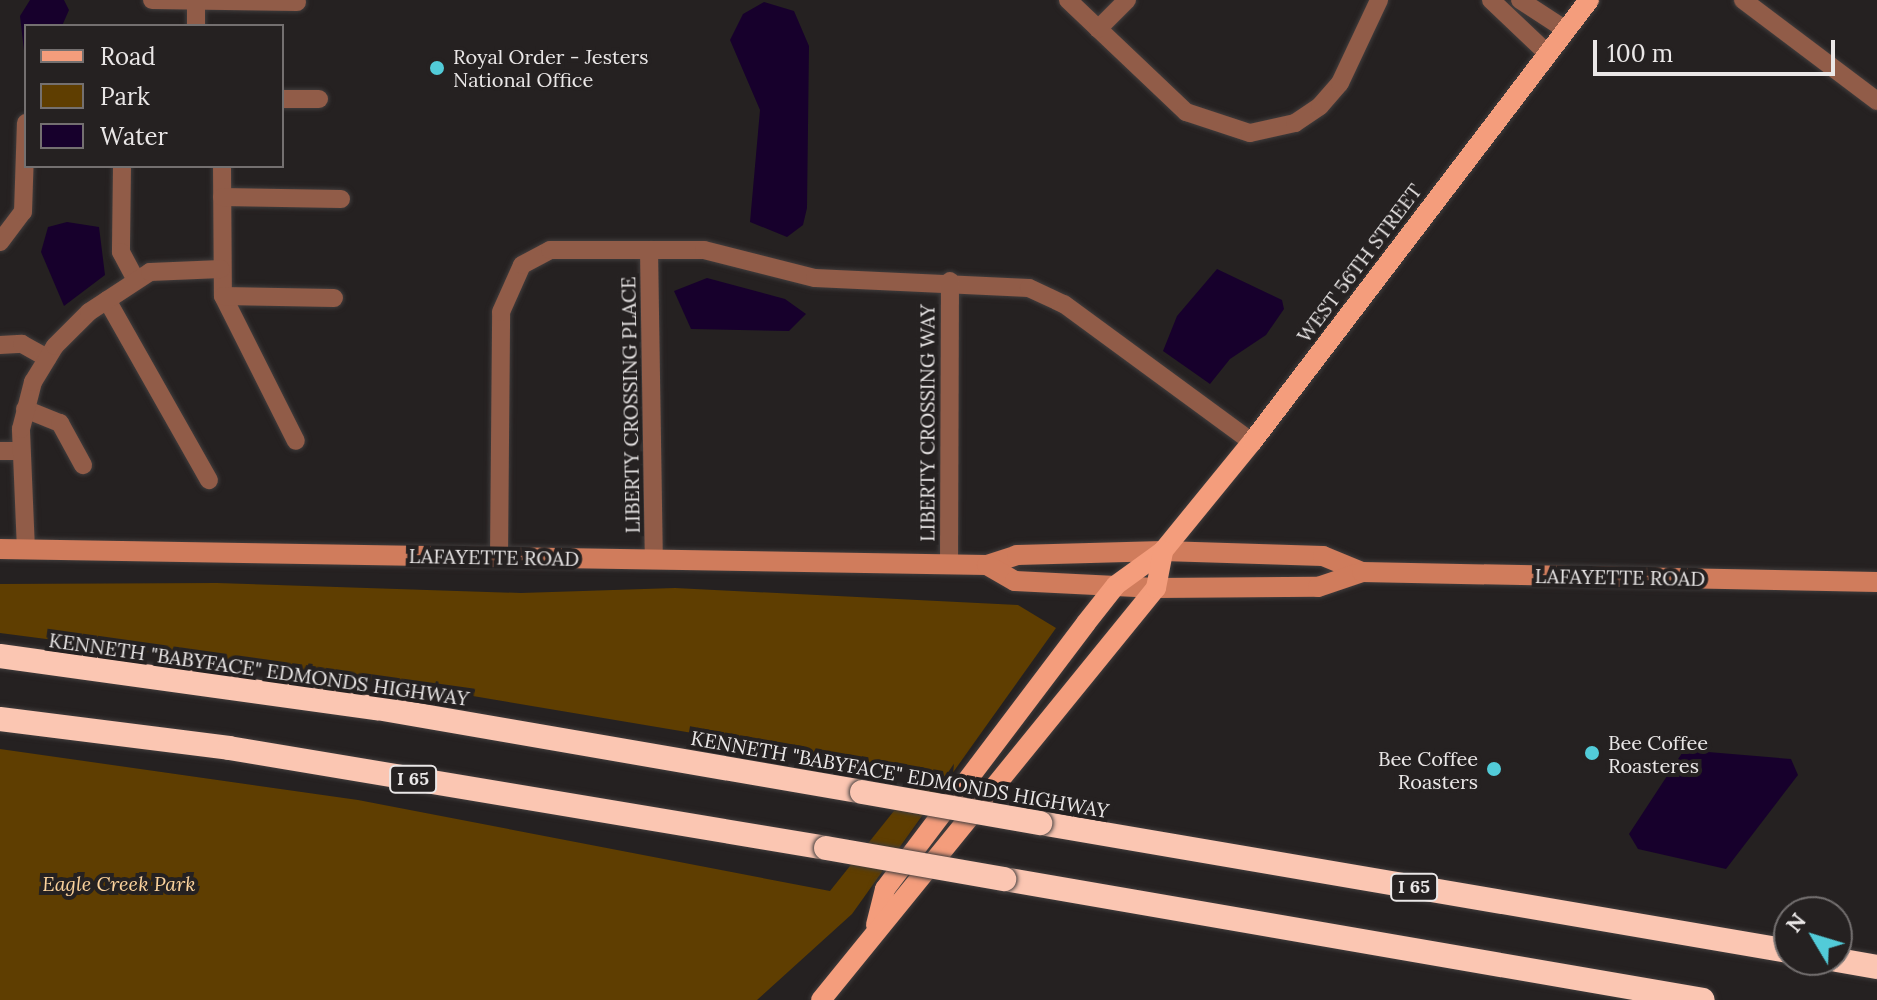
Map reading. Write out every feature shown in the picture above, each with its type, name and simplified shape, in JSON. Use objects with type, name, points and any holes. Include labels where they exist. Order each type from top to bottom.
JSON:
[{"type":"highway","name":"KENNETH \"BABYFACE\" EDMONDS HIGHWAY","points":[[0,656],[377,708],[1773,948]]},
{"type":"highway","name":"I 65","points":[[0,719],[229,748],[1703,1000]]},
{"type":"highway","points":[[1853,963],[1877,967]]},
{"type":"main road","name":"WEST 56TH STREET","points":[[876,925],[885,889],[1116,585],[1163,551],[1252,442],[1589,0]]},
{"type":"main road","name":"LAFAYETTE ROAD","points":[[0,549],[949,565],[987,565],[1017,555],[1163,551],[1323,556],[1362,572]]},
{"type":"main road","name":"WEST 56TH STREET","points":[[821,1000],[876,925],[907,903],[1156,588],[1163,551]]},
{"type":"main road","name":"LAFAYETTE ROAD","points":[[987,565],[1015,581],[1156,588],[1318,587],[1362,572],[1877,582]]},
{"type":"street","points":[[152,0],[297,2]]},
{"type":"street","points":[[196,0],[196,24]]},
{"type":"street","points":[[1068,0],[1192,116],[1219,128],[1265,131],[1295,123],[1331,95],[1379,0]]},
{"type":"street","points":[[1098,29],[1127,0]]},
{"type":"street","points":[[1491,0],[1548,54]]},
{"type":"street","points":[[1520,0],[1566,30]]},
{"type":"street","points":[[1743,0],[1877,101]]},
{"type":"street","points":[[284,99],[319,99]]},
{"type":"street","points":[[0,242],[23,212],[24,168]]},
{"type":"street","points":[[122,168],[121,252],[136,280]]},
{"type":"street","points":[[222,168],[223,296],[296,441]]},
{"type":"street","points":[[222,197],[341,199]]},
{"type":"street","points":[[499,557],[497,339],[508,286],[522,265],[550,250],[704,250],[815,278],[1006,283],[1058,300],[1252,442]]},
{"type":"street","name":"LIBERTY CROSSING PLACE","points":[[649,250],[654,559]]},
{"type":"street","points":[[26,550],[20,451],[25,409],[47,358],[107,300],[136,280],[160,269],[221,269]]},
{"type":"street","name":"LIBERTY CROSSING WAY","points":[[949,565],[950,281]]},
{"type":"street","points":[[223,296],[334,298]]},
{"type":"street","points":[[107,300],[209,480]]},
{"type":"street","points":[[0,345],[22,344],[47,358]]},
{"type":"street","points":[[25,409],[60,423],[83,465]]},
{"type":"street","points":[[0,451],[20,451]]},
{"type":"green space","name":"Eagle Creek Park","points":[[217,583],[521,593],[675,588],[1018,605],[1056,628],[852,914],[757,1000],[0,1000],[0,749],[358,800],[830,891],[925,772],[431,689],[0,633],[0,584]]},
{"type":"water","points":[[30,0],[64,0],[69,10],[63,24],[24,24],[24,51],[20,16]]},
{"type":"water","points":[[764,2],[794,11],[809,46],[807,208],[803,225],[787,237],[750,222],[760,110],[730,40],[743,14]]},
{"type":"water","points":[[67,222],[99,227],[105,275],[64,306],[41,252],[48,227]]},
{"type":"water","points":[[1217,269],[1282,300],[1284,309],[1266,335],[1230,359],[1210,384],[1163,351],[1177,316]]},
{"type":"water","points":[[707,278],[785,299],[806,314],[789,331],[691,329],[674,291]]},
{"type":"water","points":[[1684,750],[1791,759],[1798,775],[1726,869],[1638,849],[1629,834]]},
{"type":"place","name":"Royal Order - Jesters National Office","points":[[437,68]]},
{"type":"place","name":"Bee Coffee Roasteres","points":[[1592,753]]},
{"type":"place","name":"Bee Coffee Roasters","points":[[1494,769]]}]
